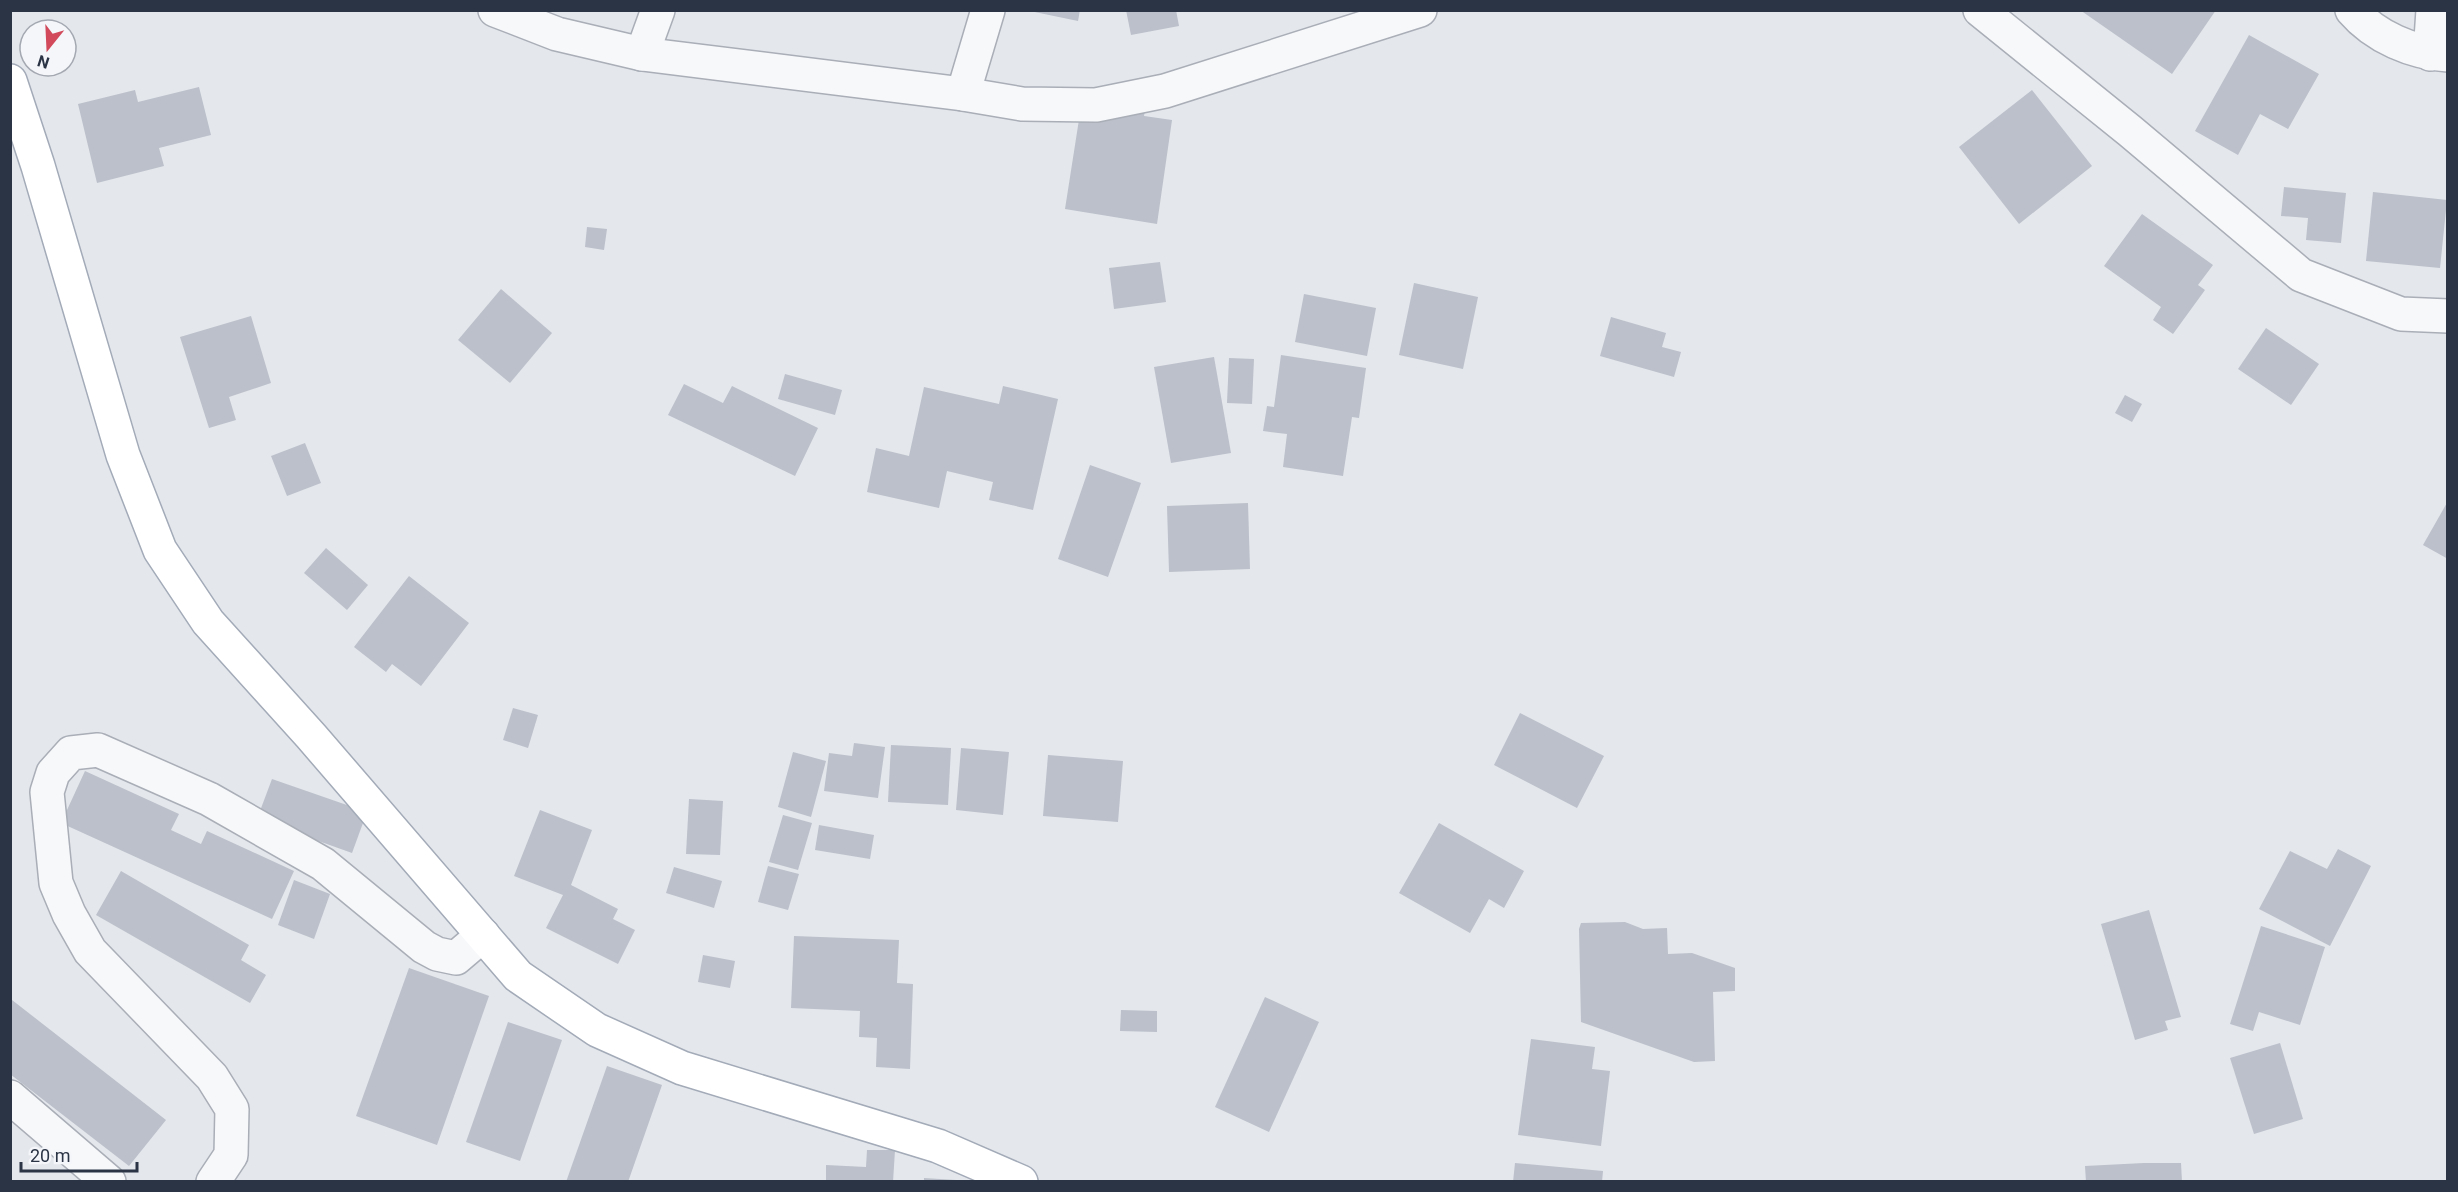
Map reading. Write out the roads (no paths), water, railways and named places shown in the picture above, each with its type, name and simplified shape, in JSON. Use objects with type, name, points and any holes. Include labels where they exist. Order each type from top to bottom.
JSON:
[{"type":"main road","points":[[10,81],[38,166],[123,456],[160,550],[208,622],[311,736],[518,976],[597,1030],[682,1068],[938,1146],[1021,1182]]},
{"type":"street","points":[[495,10],[557,34],[642,54],[963,94],[1022,104],[1096,105],[1165,91],[1420,10]]},
{"type":"street","points":[[642,54],[658,10]]},
{"type":"street","points":[[963,94],[988,10]]},
{"type":"street","points":[[1980,10],[2130,131],[2301,275],[2401,314],[2448,316]]},
{"type":"street","points":[[2352,10],[2360,20],[2392,41],[2439,55],[2433,10]]},
{"type":"street","points":[[213,1182],[231,1155],[232,1109],[212,1077],[90,951],[69,914],[56,883],[47,792],[53,773],[71,753],[98,750],[209,799],[237,814],[323,864],[437,954],[456,958],[483,935]]},
{"type":"street","points":[[10,1097],[109,1182]]}]
